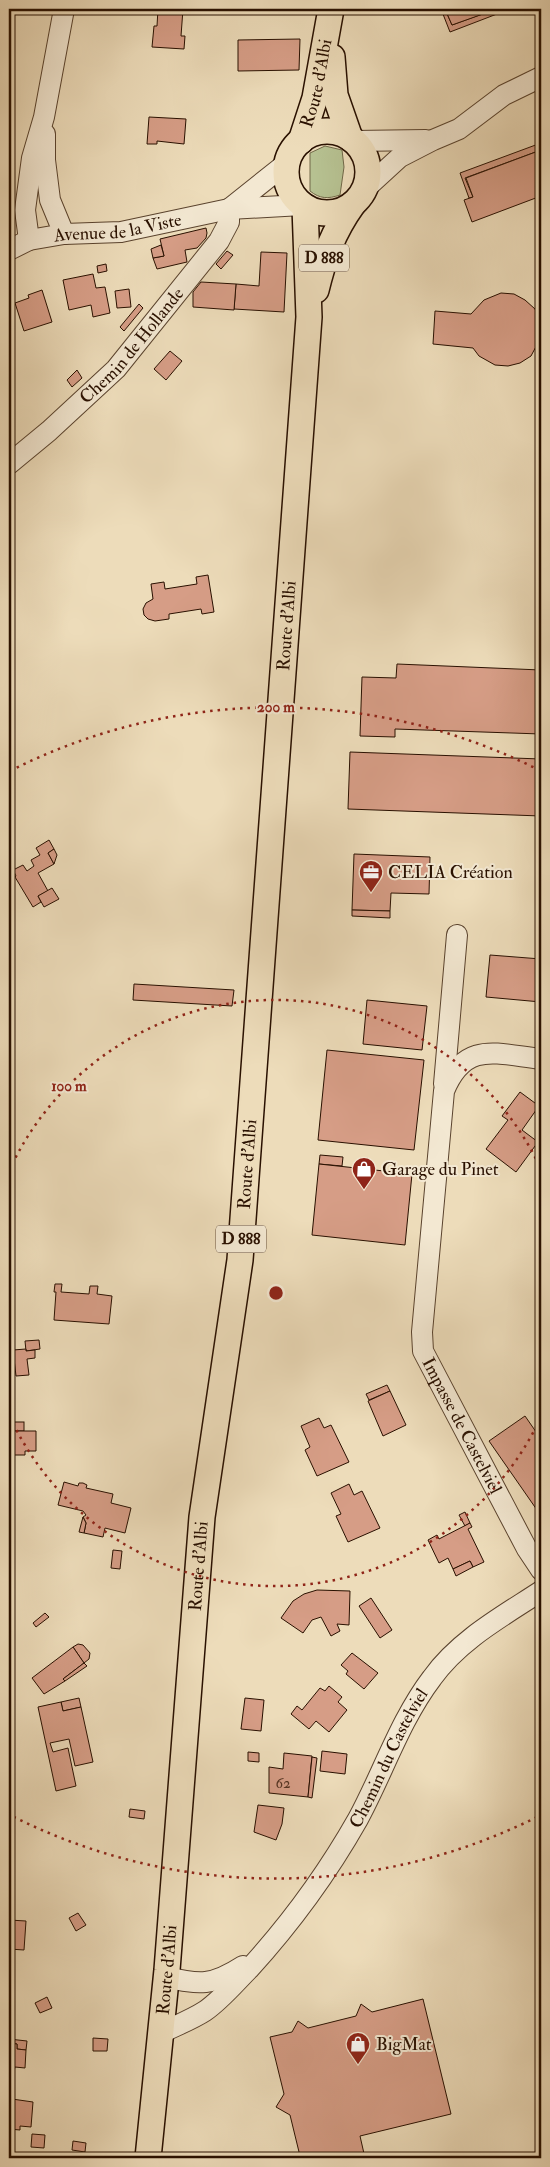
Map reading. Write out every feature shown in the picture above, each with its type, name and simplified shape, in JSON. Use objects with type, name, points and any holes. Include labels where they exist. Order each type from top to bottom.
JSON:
[{"type":"main road","name":"Route d'Albi","points":[[334,14],[335,95],[352,139]]},
{"type":"main road","name":"Route d'Albi","points":[[301,141],[315,98],[334,14]]},
{"type":"main road","points":[[330,131],[352,139],[366,158],[368,180],[359,197],[335,213],[314,211],[304,206],[294,197],[289,186],[288,162],[293,151],[301,141],[310,135],[330,131]]},
{"type":"main road","name":"Route d'Albi","points":[[309,317],[327,248],[338,226],[359,197]]},
{"type":"main road","name":"Route d'Albi","points":[[148,2158],[166,1977],[202,1517],[240,1260],[309,317],[304,206]]},
{"type":"street","points":[[28,240],[25,210],[32,158],[44,118],[64,9]]},
{"type":"street","points":[[359,197],[400,157],[432,140],[459,129],[504,94],[541,77]]},
{"type":"street","points":[[44,118],[45,160],[50,200],[64,234]]},
{"type":"street","points":[[352,139],[432,140]]},
{"type":"street","name":"Avenue de la Viste","points":[[229,209],[288,162]]},
{"type":"street","name":"Avenue de la Viste","points":[[9,250],[28,240],[64,234],[121,232],[229,209],[304,206]]},
{"type":"street","name":"Chemin de Hollande","points":[[9,464],[50,431],[116,369],[220,241],[230,222],[229,209]]},
{"type":"street","name":"Impasse de Castelviel","points":[[457,935],[422,1332],[423,1351],[527,1549],[541,1570]]},
{"type":"street","name":"Impasse de Castelviel","points":[[444,1091],[450,1075],[471,1056],[489,1053],[541,1059]]},
{"type":"street","name":"Chemin du Castelviel","points":[[161,2034],[205,2010],[235,1984],[264,1953],[308,1897],[358,1819],[413,1708],[432,1677],[453,1655],[481,1631],[541,1591]]},
{"type":"street","name":"Chemin du Castelviel","points":[[166,1977],[186,1982],[206,1983],[229,1975],[264,1953]]},
{"type":"green space","points":[[325,146],[342,150],[344,167],[340,195],[328,198],[317,196],[310,191],[310,153]]},
{"type":"building","points":[[158,9],[183,9],[181,36],[185,36],[184,49],[152,47],[154,26],[157,26]]},
{"type":"building","points":[[441,9],[445,9],[452,25],[496,9],[510,9],[450,32]]},
{"type":"building","points":[[445,9],[497,9],[452,25]]},
{"type":"building","points":[[300,39],[299,70],[238,71],[238,40]]},
{"type":"building","points":[[149,117],[186,119],[184,144],[157,141],[157,144],[147,144]]},
{"type":"building","points":[[541,143],[541,150],[465,178],[473,197],[469,198],[460,173]]},
{"type":"building","points":[[541,150],[541,196],[472,222],[464,200],[473,197],[466,178]]},
{"type":"building","points":[[206,228],[206,238],[197,248],[185,250],[187,262],[157,269],[153,258],[164,256],[160,239]]},
{"type":"building","points":[[161,245],[164,256],[153,258],[151,249]]},
{"type":"building","points":[[227,251],[233,255],[221,269],[216,264]]},
{"type":"building","points":[[261,252],[287,253],[284,312],[234,309],[236,284],[259,286]]},
{"type":"building","points":[[106,264],[107,271],[98,273],[97,266]]},
{"type":"building","points":[[93,274],[96,288],[105,287],[110,313],[93,317],[91,305],[69,310],[63,280]]},
{"type":"building","points":[[201,282],[236,284],[234,310],[193,307],[193,292]]},
{"type":"building","points":[[129,289],[131,307],[117,308],[115,291]]},
{"type":"building","points":[[42,290],[52,322],[24,331],[15,303],[29,298],[28,295]]},
{"type":"building","points":[[501,293],[514,294],[525,300],[535,309],[540,320],[540,339],[531,356],[520,363],[508,366],[495,365],[479,356],[473,348],[433,344],[435,311],[471,314],[484,300]]},
{"type":"building","points":[[139,304],[143,308],[124,331],[120,327]]},
{"type":"building","points":[[170,351],[182,361],[166,380],[154,369]]},
{"type":"building","points":[[77,370],[82,378],[72,387],[67,380]]},
{"type":"building","points":[[208,575],[214,612],[202,614],[201,609],[169,614],[169,619],[155,621],[148,619],[144,615],[143,609],[146,603],[153,599],[151,584],[164,582],[165,589],[197,584],[196,577]]},
{"type":"building","points":[[397,664],[541,670],[541,734],[395,729],[395,737],[360,736],[362,677],[396,678]]},
{"type":"building","points":[[350,752],[541,759],[541,816],[348,809]]},
{"type":"building","points":[[49,840],[54,849],[48,853],[54,864],[38,873],[48,891],[38,896],[41,902],[33,907],[15,877],[13,870],[23,865],[27,871],[34,866],[31,860],[40,855],[36,848]]},
{"type":"building","points":[[54,849],[57,855],[54,864],[48,853]]},
{"type":"building","points":[[354,854],[430,857],[429,894],[391,893],[390,911],[352,910]]},
{"type":"building","points":[[52,888],[59,899],[44,907],[38,896]]},
{"type":"building","points":[[352,910],[390,911],[390,918],[352,916]]},
{"type":"building","points":[[490,955],[541,959],[541,1002],[486,997]]},
{"type":"building","points":[[134,984],[234,990],[232,1006],[133,1000]]},
{"type":"building","points":[[367,1000],[427,1006],[422,1050],[363,1044]]},
{"type":"building","points":[[327,1050],[424,1060],[414,1150],[318,1140]]},
{"type":"building","points":[[520,1092],[539,1106],[522,1130],[538,1142],[516,1172],[486,1149],[508,1120],[502,1116]]},
{"type":"building","points":[[320,1155],[343,1157],[342,1166],[319,1164]]},
{"type":"building","name":"Garage du Pinet","points":[[319,1164],[412,1174],[405,1245],[312,1235]]},
{"type":"building","points":[[55,1284],[62,1284],[61,1292],[89,1294],[90,1286],[98,1286],[97,1294],[112,1296],[109,1324],[54,1320]]},
{"type":"building","points":[[39,1340],[40,1349],[26,1351],[25,1341]]},
{"type":"building","points":[[26,1349],[26,1351],[35,1350],[35,1358],[27,1359],[29,1375],[16,1376],[13,1350]]},
{"type":"building","points":[[387,1385],[390,1391],[369,1400],[366,1394]]},
{"type":"building","points":[[390,1391],[406,1425],[383,1436],[368,1401]]},
{"type":"building","points":[[525,1416],[541,1439],[541,1508],[537,1510],[489,1441]]},
{"type":"building","points":[[319,1418],[324,1428],[331,1425],[349,1462],[317,1476],[305,1450],[310,1447],[301,1426]]},
{"type":"building","points":[[9,1422],[24,1422],[24,1431],[9,1431]]},
{"type":"building","points":[[9,1431],[36,1431],[36,1451],[25,1451],[25,1455],[9,1455]]},
{"type":"building","points":[[64,1482],[78,1486],[79,1483],[83,1483],[87,1485],[86,1488],[113,1494],[111,1503],[131,1508],[125,1533],[105,1528],[103,1537],[84,1533],[86,1523],[83,1517],[86,1515],[83,1511],[58,1505]]},
{"type":"building","points":[[349,1484],[354,1495],[362,1491],[380,1528],[348,1542],[336,1516],[341,1514],[331,1493]]},
{"type":"building","points":[[465,1512],[470,1523],[465,1526],[459,1515]]},
{"type":"building","points":[[83,1517],[86,1523],[84,1533],[79,1532]]},
{"type":"building","points":[[470,1523],[472,1527],[468,1529],[484,1562],[473,1567],[470,1561],[453,1569],[448,1558],[439,1563],[428,1540],[437,1535],[439,1539]]},
{"type":"building","points":[[113,1550],[122,1551],[120,1569],[111,1568]]},
{"type":"building","points":[[470,1561],[473,1567],[456,1576],[453,1569]]},
{"type":"building","points":[[317,1590],[350,1591],[349,1625],[337,1624],[340,1631],[331,1636],[321,1617],[312,1620],[303,1633],[281,1618],[293,1601],[304,1594]]},
{"type":"building","points":[[371,1598],[392,1630],[380,1638],[359,1606]]},
{"type":"building","points":[[45,1613],[49,1617],[36,1627],[33,1623]]},
{"type":"building","points":[[78,1644],[83,1645],[90,1653],[89,1659],[84,1663],[73,1647]]},
{"type":"building","points":[[73,1647],[84,1663],[63,1679],[65,1681],[44,1694],[32,1678]]},
{"type":"building","points":[[352,1653],[378,1673],[364,1689],[346,1674],[348,1671],[341,1665]]},
{"type":"building","points":[[84,1663],[87,1666],[65,1681],[63,1679]]},
{"type":"building","points":[[329,1686],[342,1697],[338,1702],[347,1710],[329,1732],[316,1721],[309,1729],[291,1714],[297,1706],[302,1710],[320,1688],[325,1691]]},
{"type":"building","points":[[79,1698],[81,1707],[63,1711],[61,1702]]},
{"type":"building","points":[[245,1698],[264,1700],[261,1731],[241,1729]]},
{"type":"building","points":[[61,1702],[63,1711],[81,1707],[93,1762],[75,1766],[69,1739],[50,1743],[53,1752],[68,1748],[76,1786],[56,1791],[38,1707]]},
{"type":"building","points":[[9,1741],[11,1741],[9,1799]]},
{"type":"building","points":[[322,1751],[347,1754],[345,1774],[320,1771]]},
{"type":"building","points":[[248,1752],[259,1753],[259,1762],[248,1761]]},
{"type":"building","points":[[284,1753],[312,1756],[308,1797],[269,1793],[269,1767],[283,1769]]},
{"type":"building","points":[[312,1757],[317,1758],[312,1798],[308,1797]]},
{"type":"building","points":[[258,1805],[284,1808],[282,1824],[276,1840],[254,1832]]},
{"type":"building","points":[[130,1809],[145,1811],[144,1819],[129,1817]]},
{"type":"building","points":[[78,1913],[86,1925],[76,1931],[69,1918]]},
{"type":"building","points":[[9,1920],[26,1921],[24,1950],[9,1949]]},
{"type":"building","points":[[47,1997],[52,2008],[40,2013],[35,2003]]},
{"type":"building","name":"BigMat","points":[[423,1999],[451,2114],[360,2136],[365,2158],[285,2158],[300,2156],[290,2115],[276,2107],[284,2094],[270,2037],[292,2032],[298,2021],[308,2028],[356,2016],[361,2004],[372,2012]]},
{"type":"building","points":[[93,2038],[108,2039],[107,2051],[93,2051]]},
{"type":"building","points":[[9,2039],[27,2041],[26,2050],[17,2049],[17,2044],[9,2043]]},
{"type":"building","points":[[9,2043],[17,2044],[17,2049],[26,2050],[25,2068],[15,2067],[14,2071],[9,2070]]},
{"type":"building","points":[[12,2099],[33,2102],[31,2127],[20,2126],[20,2130],[9,2129],[9,2101],[12,2101]]},
{"type":"building","points":[[32,2134],[45,2135],[44,2148],[31,2147]]},
{"type":"building","points":[[73,2141],[86,2143],[85,2152],[72,2150]]},
{"type":"place","name":"CELIA Création","points":[[371,893]]},
{"type":"place","name":"Garage du Pinet","points":[[364,1190]]},
{"type":"place","name":"BigMat","points":[[358,2065]]}]
